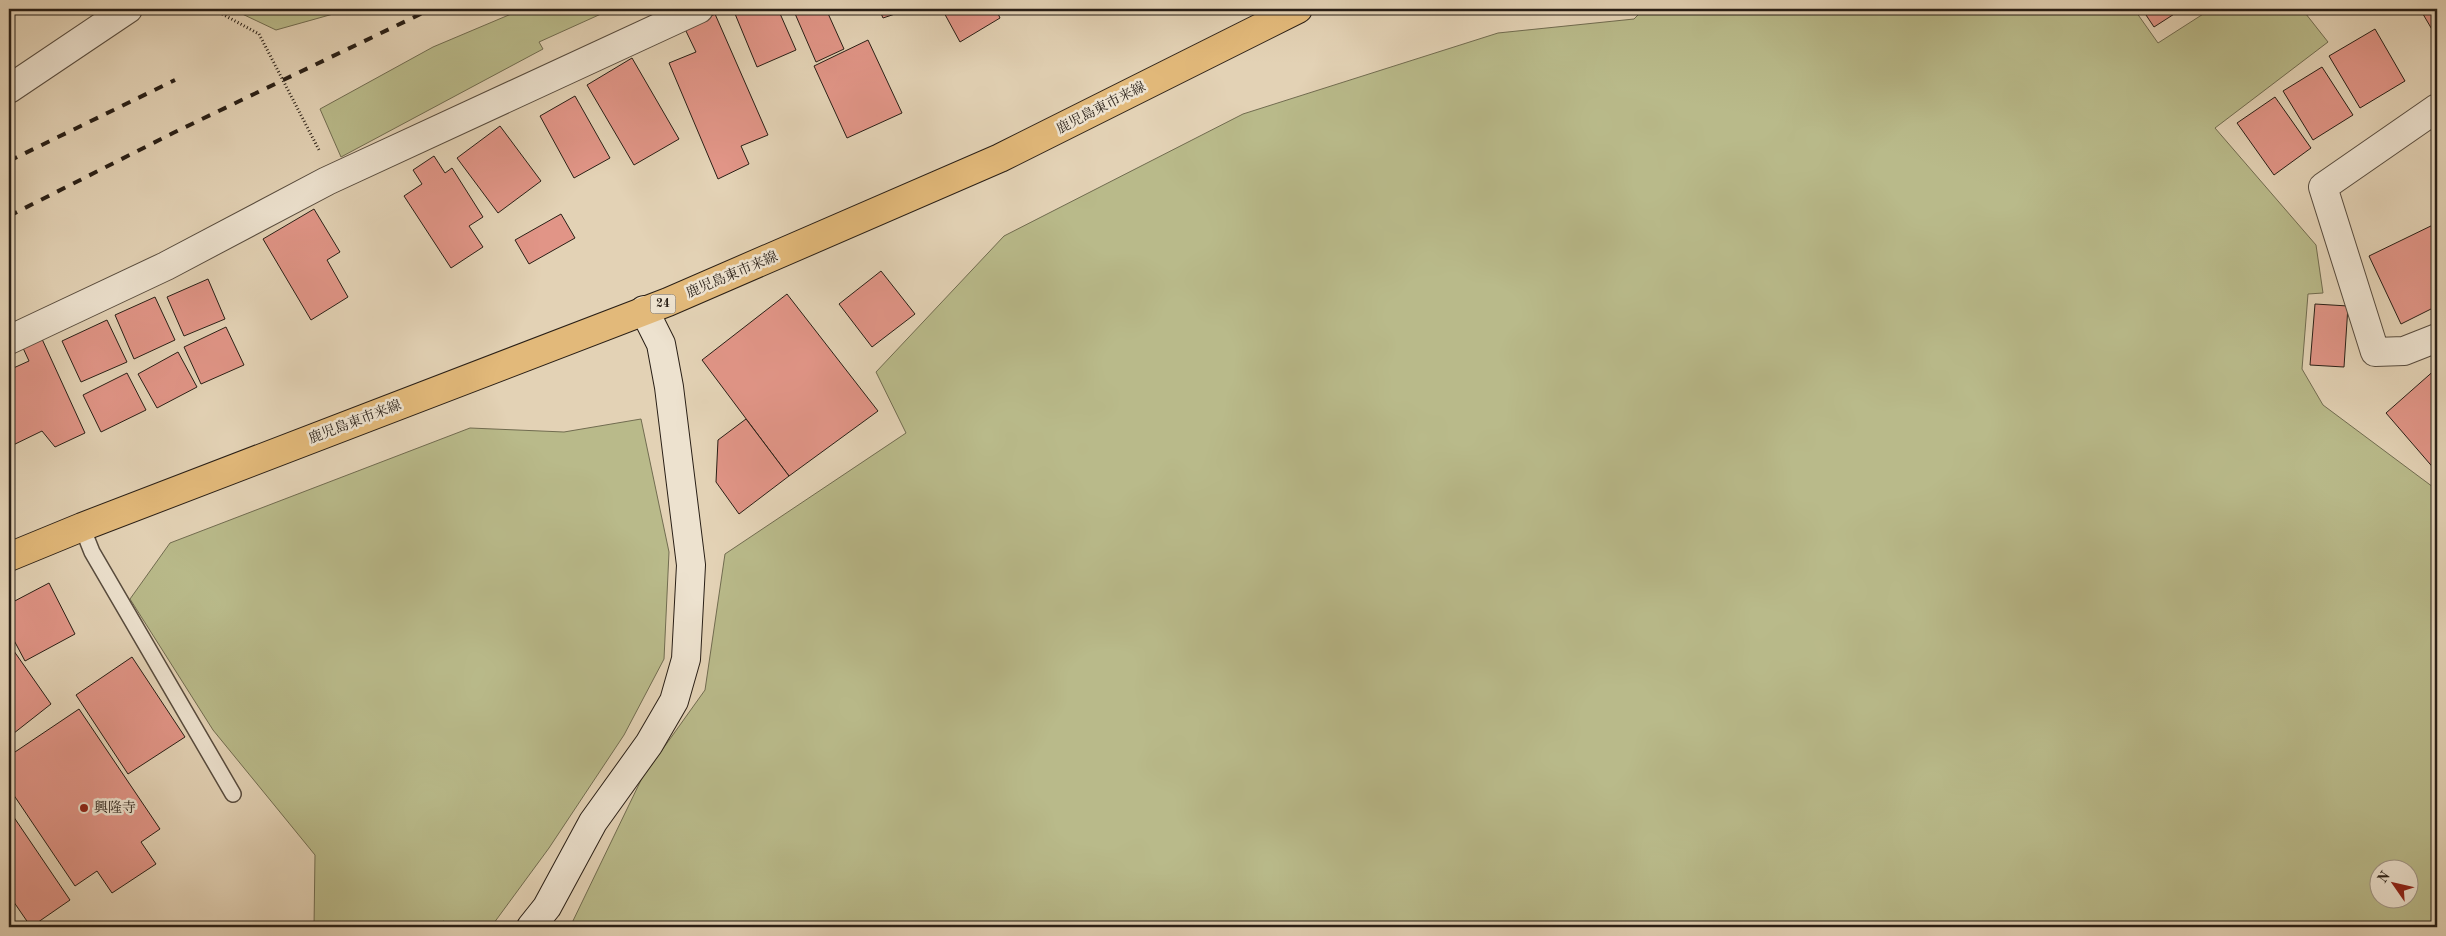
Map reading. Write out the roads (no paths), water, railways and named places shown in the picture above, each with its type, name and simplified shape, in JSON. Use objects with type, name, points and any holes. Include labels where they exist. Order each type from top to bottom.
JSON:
[{"type":"main road","name":"鹿児島東市来線","points":[[9,557],[644,310],[1000,158],[1298,9]]},
{"type":"street","points":[[9,89],[128,9]]},
{"type":"street","points":[[9,340],[166,266],[327,181],[699,9]]},
{"type":"street","points":[[2437,108],[2322,187],[2375,352],[2404,352],[2437,338]]},
{"type":"street","points":[[531,927],[547,907],[593,822],[648,744],[674,701],[686,659],[691,565],[669,387],[661,344],[644,310]]},
{"type":"lane","points":[[9,76],[128,9]]},
{"type":"lane","points":[[82,527],[92,552],[233,794]]},
{"type":"railway","points":[[9,216],[173,133],[431,9]]},
{"type":"railway","points":[[9,161],[175,80]]},
{"type":"place","name":"興隆寺","points":[[84,808]]}]
